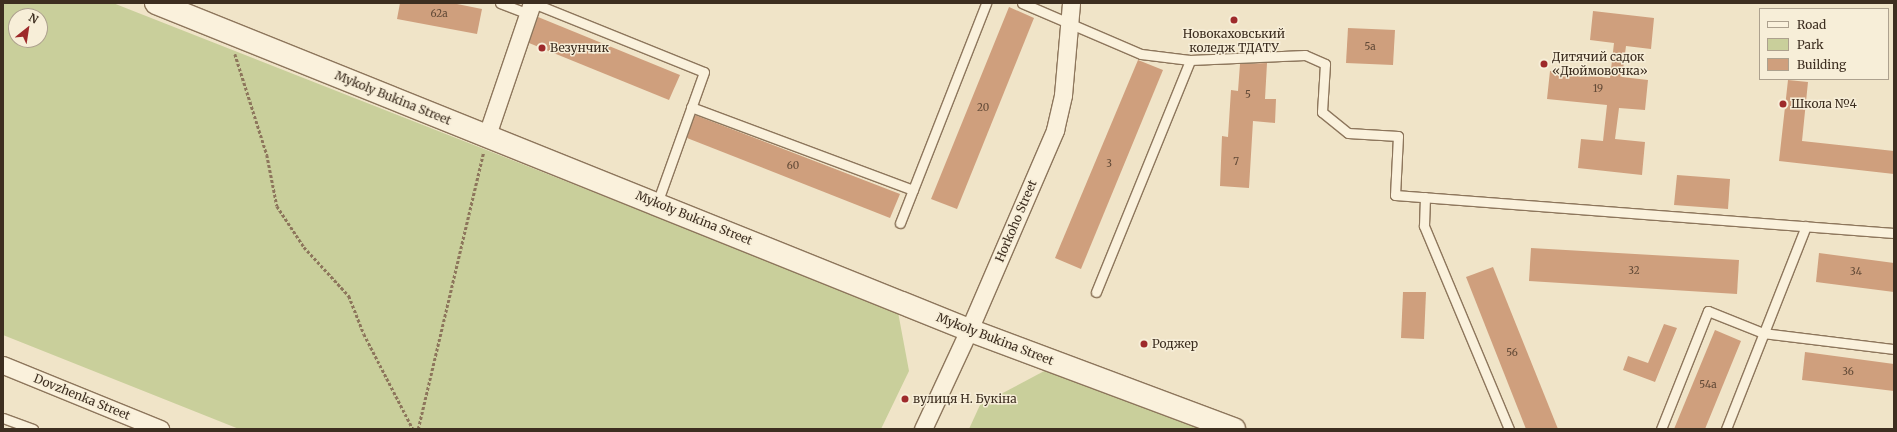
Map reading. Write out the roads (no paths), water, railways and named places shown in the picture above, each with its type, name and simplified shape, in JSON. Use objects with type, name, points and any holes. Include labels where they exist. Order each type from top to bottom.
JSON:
[{"type":"street","name":"Mykoly Bukina Street","points":[[156,3],[185,8],[228,32],[657,203],[969,330],[1234,429]]},
{"type":"street","name":"Horkoho Street","points":[[923,429],[969,330],[1055,130],[1063,95],[1071,3]]},
{"type":"street","points":[[487,135],[531,7]]},
{"type":"street","name":"Dovzhenka Street","points":[[3,366],[160,429]]},
{"type":"lane","points":[[500,3],[531,7],[704,72],[657,203]]},
{"type":"lane","points":[[900,223],[986,3]]},
{"type":"lane","points":[[1022,3],[1141,54],[1190,60],[1305,55],[1325,64],[1322,112],[1348,133],[1398,136],[1395,195],[1894,233]]},
{"type":"lane","points":[[1096,292],[1190,60]]},
{"type":"lane","points":[[691,107],[913,190]]},
{"type":"lane","points":[[1425,198],[1424,226],[1509,429]]},
{"type":"lane","points":[[1726,429],[1806,226]]},
{"type":"lane","points":[[1661,429],[1708,311],[1763,333],[1894,349]]},
{"type":"lane","points":[[3,418],[33,429]]},
{"type":"place","name":"Новокаховський коледж ТДАТУ","points":[[1234,20]]},
{"type":"place","name":"Везунчик","points":[[542,48]]},
{"type":"place","name":"Дитячий садок «Дюймовочка»","points":[[1544,64]]},
{"type":"place","name":"Школа №4","points":[[1783,104]]},
{"type":"place","name":"Роджер","points":[[1144,344]]},
{"type":"place","name":"вулиця Н. Букіна","points":[[905,399]]}]
